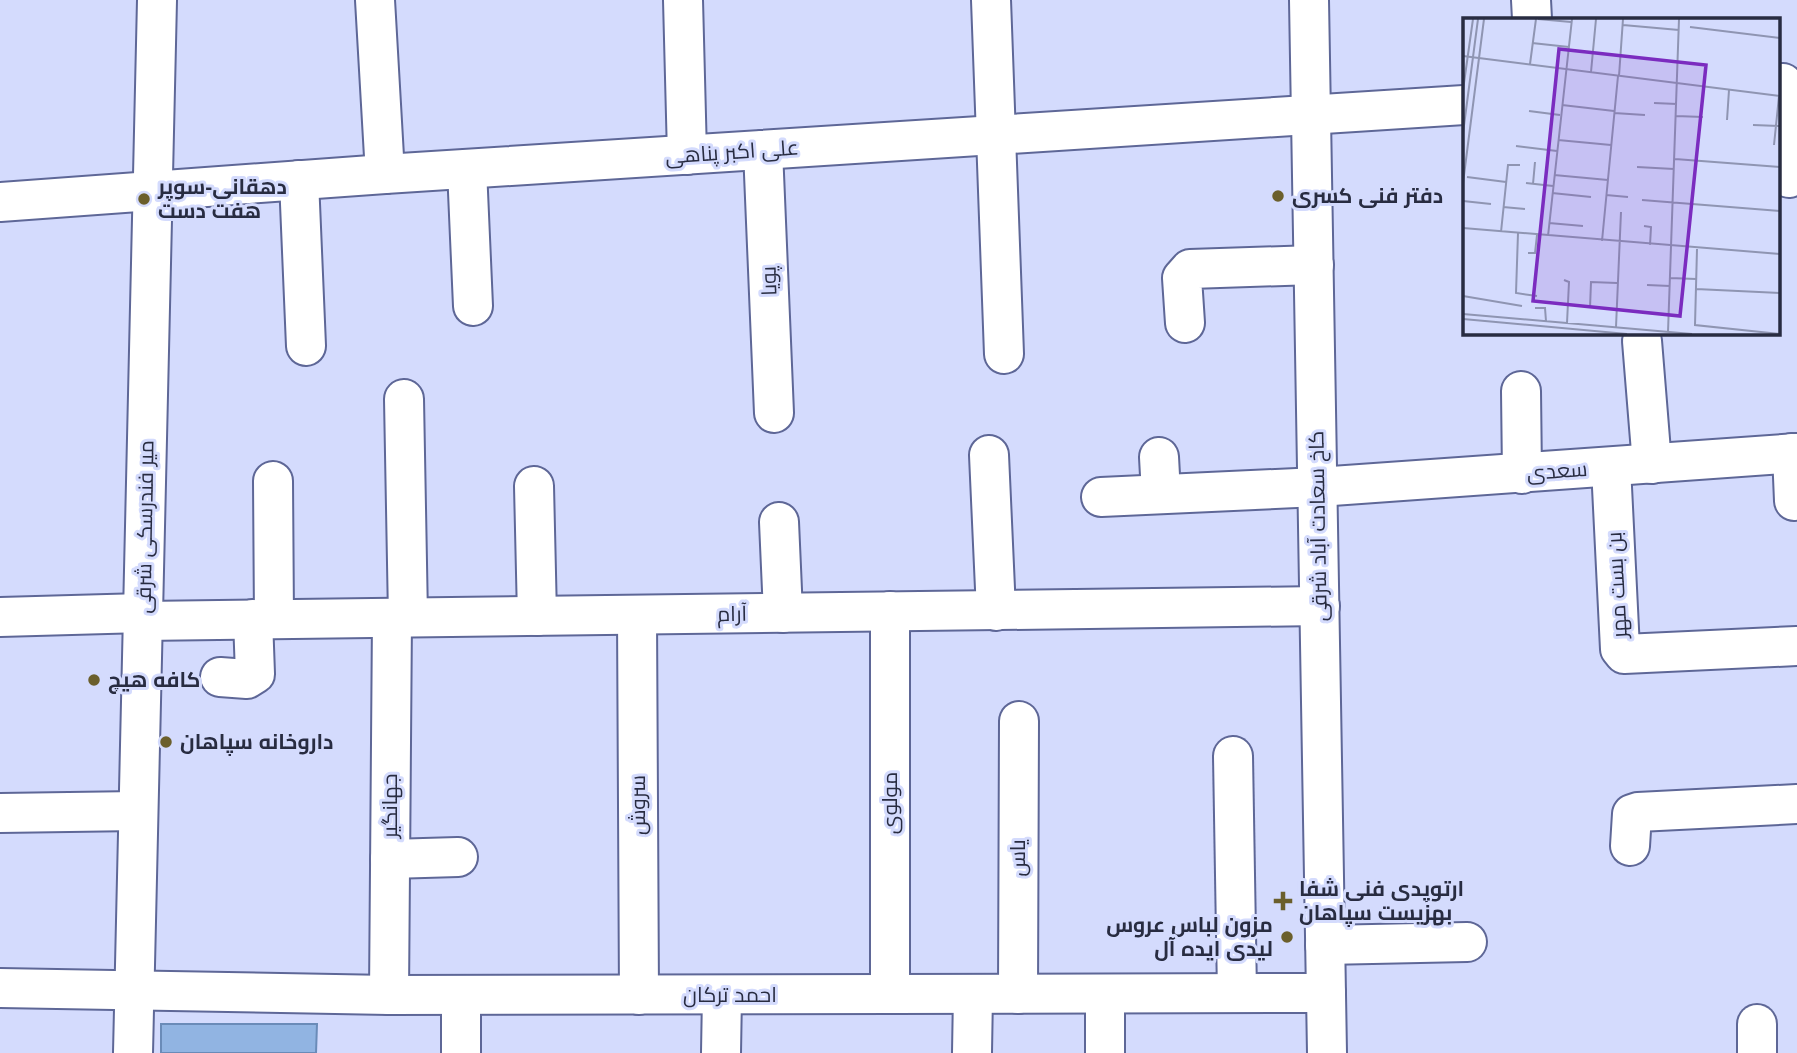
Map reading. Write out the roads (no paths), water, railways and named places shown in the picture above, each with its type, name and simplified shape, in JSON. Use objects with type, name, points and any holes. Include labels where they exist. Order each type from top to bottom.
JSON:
[{"type":"street","name":"میر فندرسکی شرقی","points":[[133,1053],[157,0]]},
{"type":"street","points":[[375,0],[385,174]]},
{"type":"street","points":[[683,0],[687,155]]},
{"type":"street","points":[[991,0],[1004,354]]},
{"type":"street","name":"کاخ سعادت آباد شرقی","points":[[1310,0],[1327,1053]]},
{"type":"street","points":[[1531,0],[1532,18]]},
{"type":"street","points":[[1786,83],[1789,178]]},
{"type":"street","name":"علی اکبر پناهی","points":[[0,202],[385,174],[1463,105]]},
{"type":"street","name":"پویا","points":[[764,150],[774,413]]},
{"type":"street","points":[[467,169],[474,306]]},
{"type":"street","points":[[299,180],[306,346]]},
{"type":"street","points":[[1185,323],[1182,278],[1190,269],[1314,265]]},
{"type":"street","points":[[1642,341],[1652,464]]},
{"type":"street","points":[[1521,391],[1522,474]]},
{"type":"street","name":"جهانگیر","points":[[389,995],[390,859],[400,617],[404,399]]},
{"type":"street","points":[[1794,501],[1795,453]]},
{"type":"street","name":"سعدی","points":[[1101,497],[1160,476],[1318,487],[1795,453]]},
{"type":"street","points":[[989,455],[996,611]]},
{"type":"street","name":"بن بست مهر","points":[[1611,467],[1620,649],[1624,654],[1797,646]]},
{"type":"street","points":[[220,677],[247,679],[255,674],[263,619],[273,481]]},
{"type":"street","points":[[534,486],[537,616]]},
{"type":"street","points":[[779,522],[783,613]]},
{"type":"street","name":"آرام","points":[[0,617],[263,619],[1320,606]]},
{"type":"street","name":"مولوی","points":[[890,611],[890,994]]},
{"type":"street","name":"سروش","points":[[638,615],[639,995]]},
{"type":"street","name":"یاس","points":[[1018,994],[1019,721]]},
{"type":"street","points":[[1233,756],[1237,993]]},
{"type":"street","points":[[1630,846],[1632,814],[1638,812],[1797,804]]},
{"type":"street","points":[[0,813],[138,811]]},
{"type":"street","points":[[390,859],[458,858]]},
{"type":"street","points":[[1325,945],[1468,942]]},
{"type":"street","name":"احمد ترکان","points":[[0,988],[389,995],[1326,993]]},
{"type":"street","points":[[972,1053],[973,994]]},
{"type":"street","points":[[1105,994],[1105,1053]]},
{"type":"street","points":[[460,1053],[461,995]]},
{"type":"street","points":[[721,1053],[722,995]]},
{"type":"place","name":"دفتر فنی کسری","points":[[1278,196]]},
{"type":"place","name":"دهقانی-سوپر هفت دست","points":[[144,199]]},
{"type":"place","name":"کافه هیچ","points":[[94,680]]},
{"type":"place","name":"داروخانه سپاهان","points":[[166,742]]},
{"type":"place","name":"ارتوپدی فنی شفا بهزیست سپاهان","points":[[1283,901]]},
{"type":"place","name":"مزون لباس عروس لیدی ایده آل","points":[[1287,937]]}]
